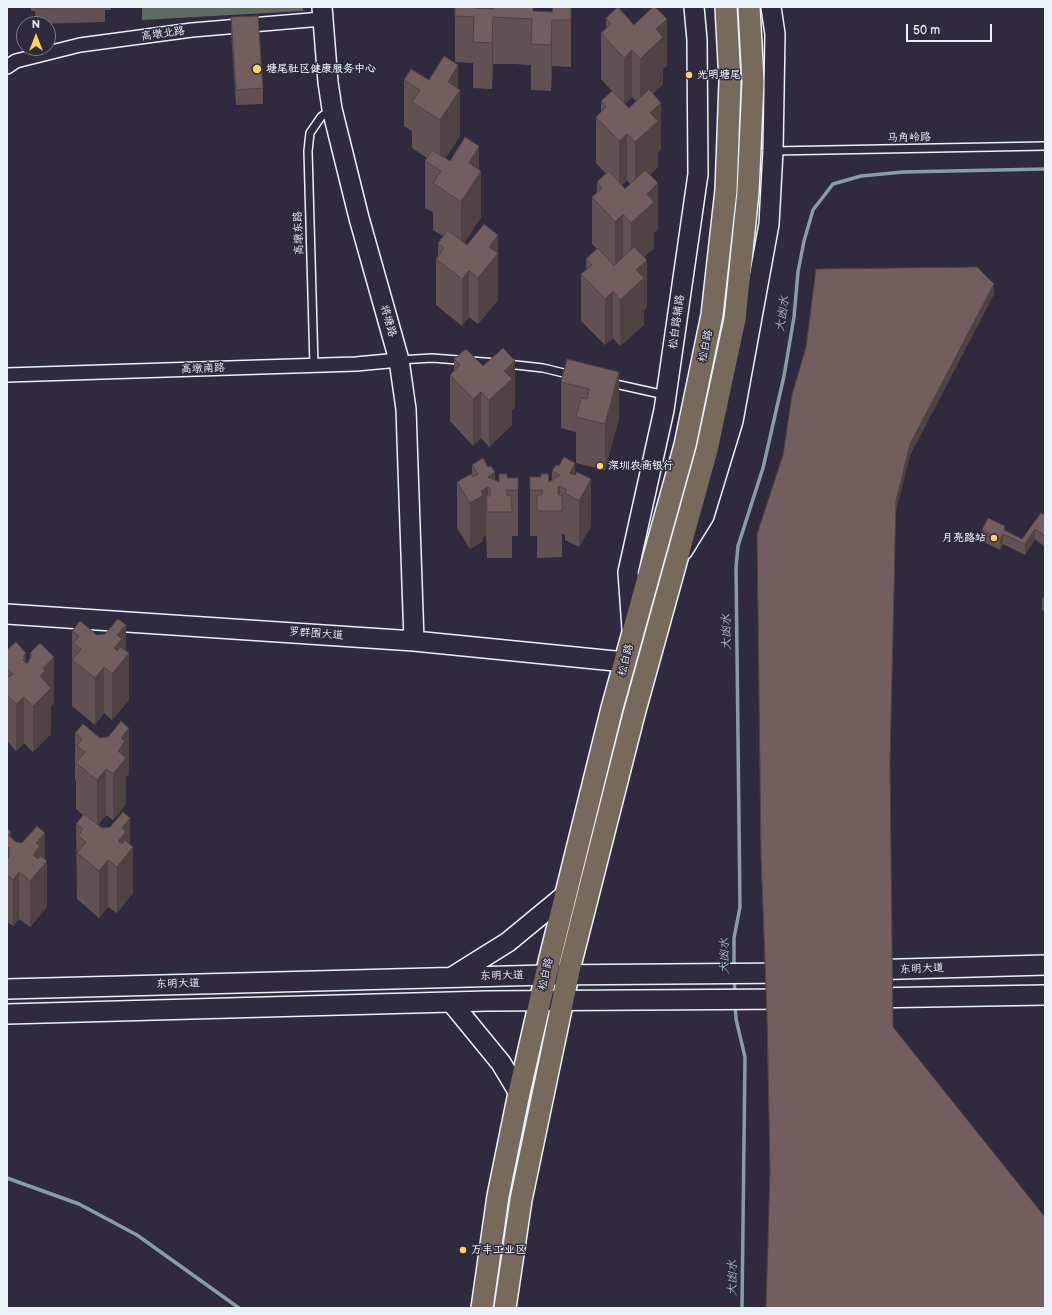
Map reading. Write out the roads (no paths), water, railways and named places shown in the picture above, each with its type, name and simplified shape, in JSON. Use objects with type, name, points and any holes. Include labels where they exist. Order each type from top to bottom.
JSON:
[{"type":"main road","name":"松白路辅路","points":[[632,634],[628,572],[666,395],[698,174],[697,40],[694,7]]},
{"type":"main road","name":"松白路","points":[[482,1308],[498,1196],[519,1093],[546,975],[632,634],[685,444],[712,315],[726,190],[730,82],[726,7]]},
{"type":"main road","name":"松白路","points":[[505,1308],[520,1200],[569,975],[632,720],[707,450],[735,319],[748,184],[753,82],[749,7]]},
{"type":"main road","points":[[676,560],[704,516],[733,422],[769,224],[773,151],[775,34],[771,7]]},
{"type":"main road","name":"将塘路","points":[[322,13],[332,109],[359,218],[399,360],[406,409],[414,641]]},
{"type":"main road","name":"罗群围大道","points":[[7,614],[414,641],[625,662]]},
{"type":"main road","points":[[451,978],[508,942],[565,895]]},
{"type":"main road","name":"东明大道","points":[[848,971],[1045,965]]},
{"type":"main road","name":"东明大道","points":[[7,989],[546,975],[808,972]]},
{"type":"main road","points":[[848,998],[1045,995]]},
{"type":"main road","points":[[7,1014],[452,1002],[563,1002],[808,998]]},
{"type":"main road","points":[[452,1002],[501,1063],[519,1093]]},
{"type":"street","name":"高墩北路","points":[[7,67],[16,62],[80,46],[322,13]]},
{"type":"street","name":"高墩南路","points":[[7,375],[314,366],[399,360]]},
{"type":"lane","name":"高墩东路","points":[[314,366],[308,151],[310,133],[321,118],[332,109]]},
{"type":"lane","name":"马角岭路","points":[[773,151],[1045,146]]},
{"type":"lane","points":[[399,360],[432,358],[471,359],[543,368],[581,377]]},
{"type":"lane","points":[[603,382],[666,395]]},
{"type":"waterway","name":"大凼水","points":[[734,968],[734,938],[740,907],[736,567],[738,546],[763,468],[784,376],[794,317],[798,272],[804,241],[813,210],[833,184],[861,176],[903,172],[1045,169]]},
{"type":"waterway","name":"大凼水","points":[[734,978],[735,994]]},
{"type":"waterway","name":"大凼水","points":[[735,1004],[736,1019],[745,1057],[742,1308]]},
{"type":"waterway","points":[[7,1178],[79,1204],[137,1235],[239,1308]]},
{"type":"place","name":"塘尾社区健康服务中心","points":[[257,69]]},
{"type":"place","name":"光明塘尾","points":[[689,75]]},
{"type":"place","name":"深圳农商银行","points":[[600,466]]},
{"type":"place","name":"月亮路站","points":[[994,538]]},
{"type":"place","name":"万丰工业区","points":[[463,1250]]}]
